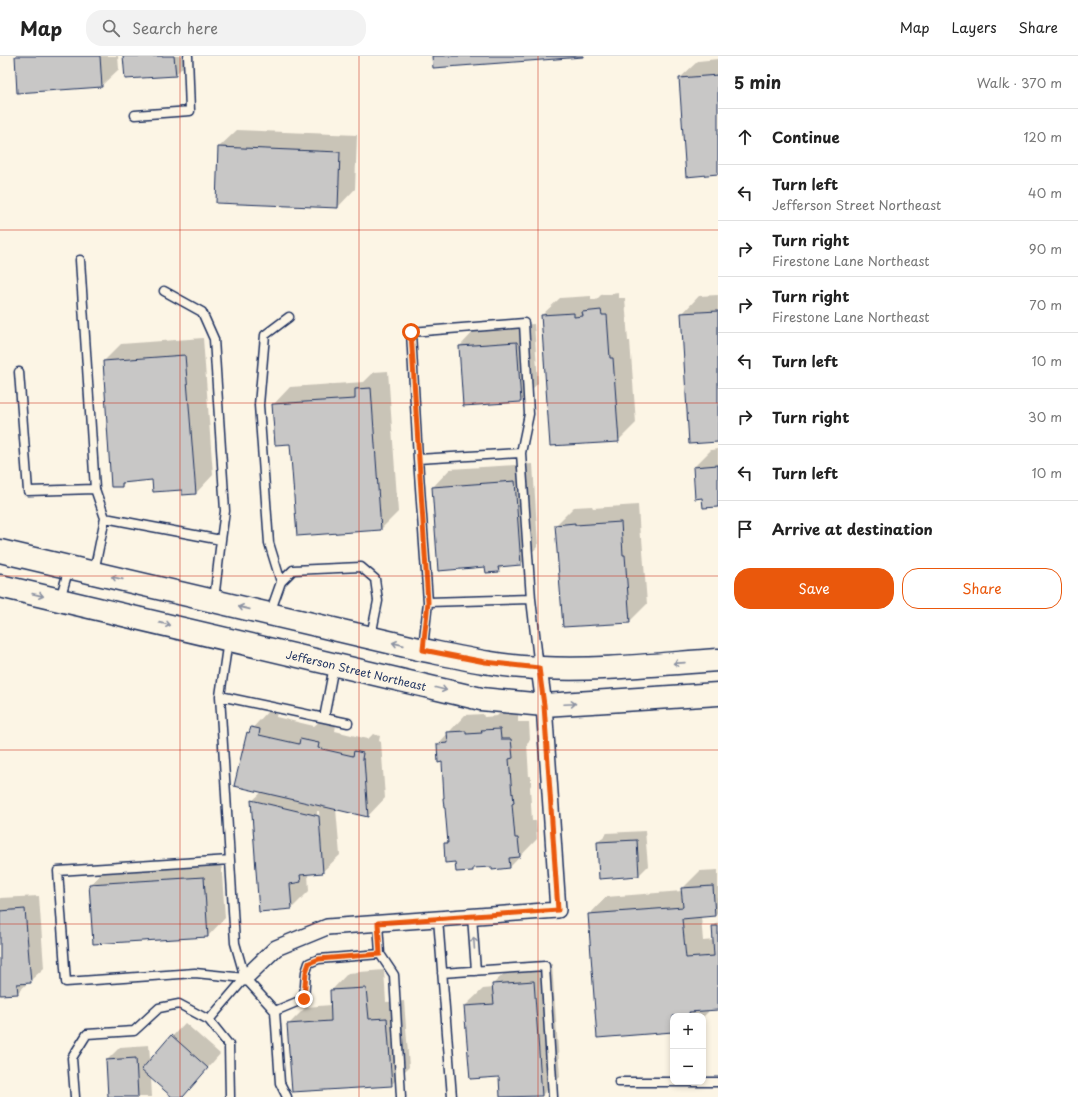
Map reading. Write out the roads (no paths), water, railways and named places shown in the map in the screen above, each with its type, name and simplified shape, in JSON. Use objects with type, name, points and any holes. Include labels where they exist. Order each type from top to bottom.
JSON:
[{"type":"main road","points":[[0,551],[370,638],[485,662],[539,668],[585,669],[718,660]]},
{"type":"main road","name":"Jefferson Street Northeast","points":[[0,586],[481,699],[544,705],[718,694]]},
{"type":"street","points":[[245,978],[276,948],[327,927],[558,910],[544,705],[539,668]]},
{"type":"lane","points":[[134,115],[190,111],[188,56]]},
{"type":"lane","points":[[80,260],[95,489],[106,518],[94,573]]},
{"type":"lane","points":[[164,291],[202,312],[214,340],[225,511],[214,601]]},
{"type":"lane","points":[[281,582],[269,543],[259,404],[265,336],[288,317]]},
{"type":"lane","points":[[423,650],[428,602],[411,332],[524,323],[528,414],[521,453],[531,599],[539,668]]},
{"type":"lane","points":[[19,372],[28,491],[95,489]]},
{"type":"lane","points":[[418,459],[521,453]]},
{"type":"lane","points":[[106,518],[221,540]]},
{"type":"lane","points":[[60,600],[69,567]]},
{"type":"lane","points":[[270,614],[281,582],[293,570],[361,567],[375,579],[378,601],[370,638]]},
{"type":"lane","points":[[428,602],[531,599]]},
{"type":"lane","points":[[228,639],[220,696],[235,943],[245,978],[275,1011],[280,1083],[286,1097]]},
{"type":"lane","points":[[324,718],[335,664]]},
{"type":"lane","points":[[220,696],[348,723]]},
{"type":"lane","points":[[230,860],[58,871],[66,982],[195,973],[245,978]]},
{"type":"lane","points":[[472,916],[476,971]]},
{"type":"lane","points":[[438,919],[452,1097]]},
{"type":"lane","points":[[378,923],[380,954],[394,975],[400,1097]]},
{"type":"lane","points":[[275,1011],[304,999],[306,972],[309,963],[319,959],[380,954]]},
{"type":"lane","points":[[442,973],[545,966],[553,1097]]},
{"type":"lane","points":[[209,1020],[245,978]]},
{"type":"lane","points":[[75,1097],[72,1058],[87,1034],[134,1031],[159,1008],[179,1004],[209,1020],[229,1045],[230,1097]]},
{"type":"lane","points":[[619,1082],[670,1082]]},
{"type":"lane","points":[[706,1082],[718,1082]]}]
